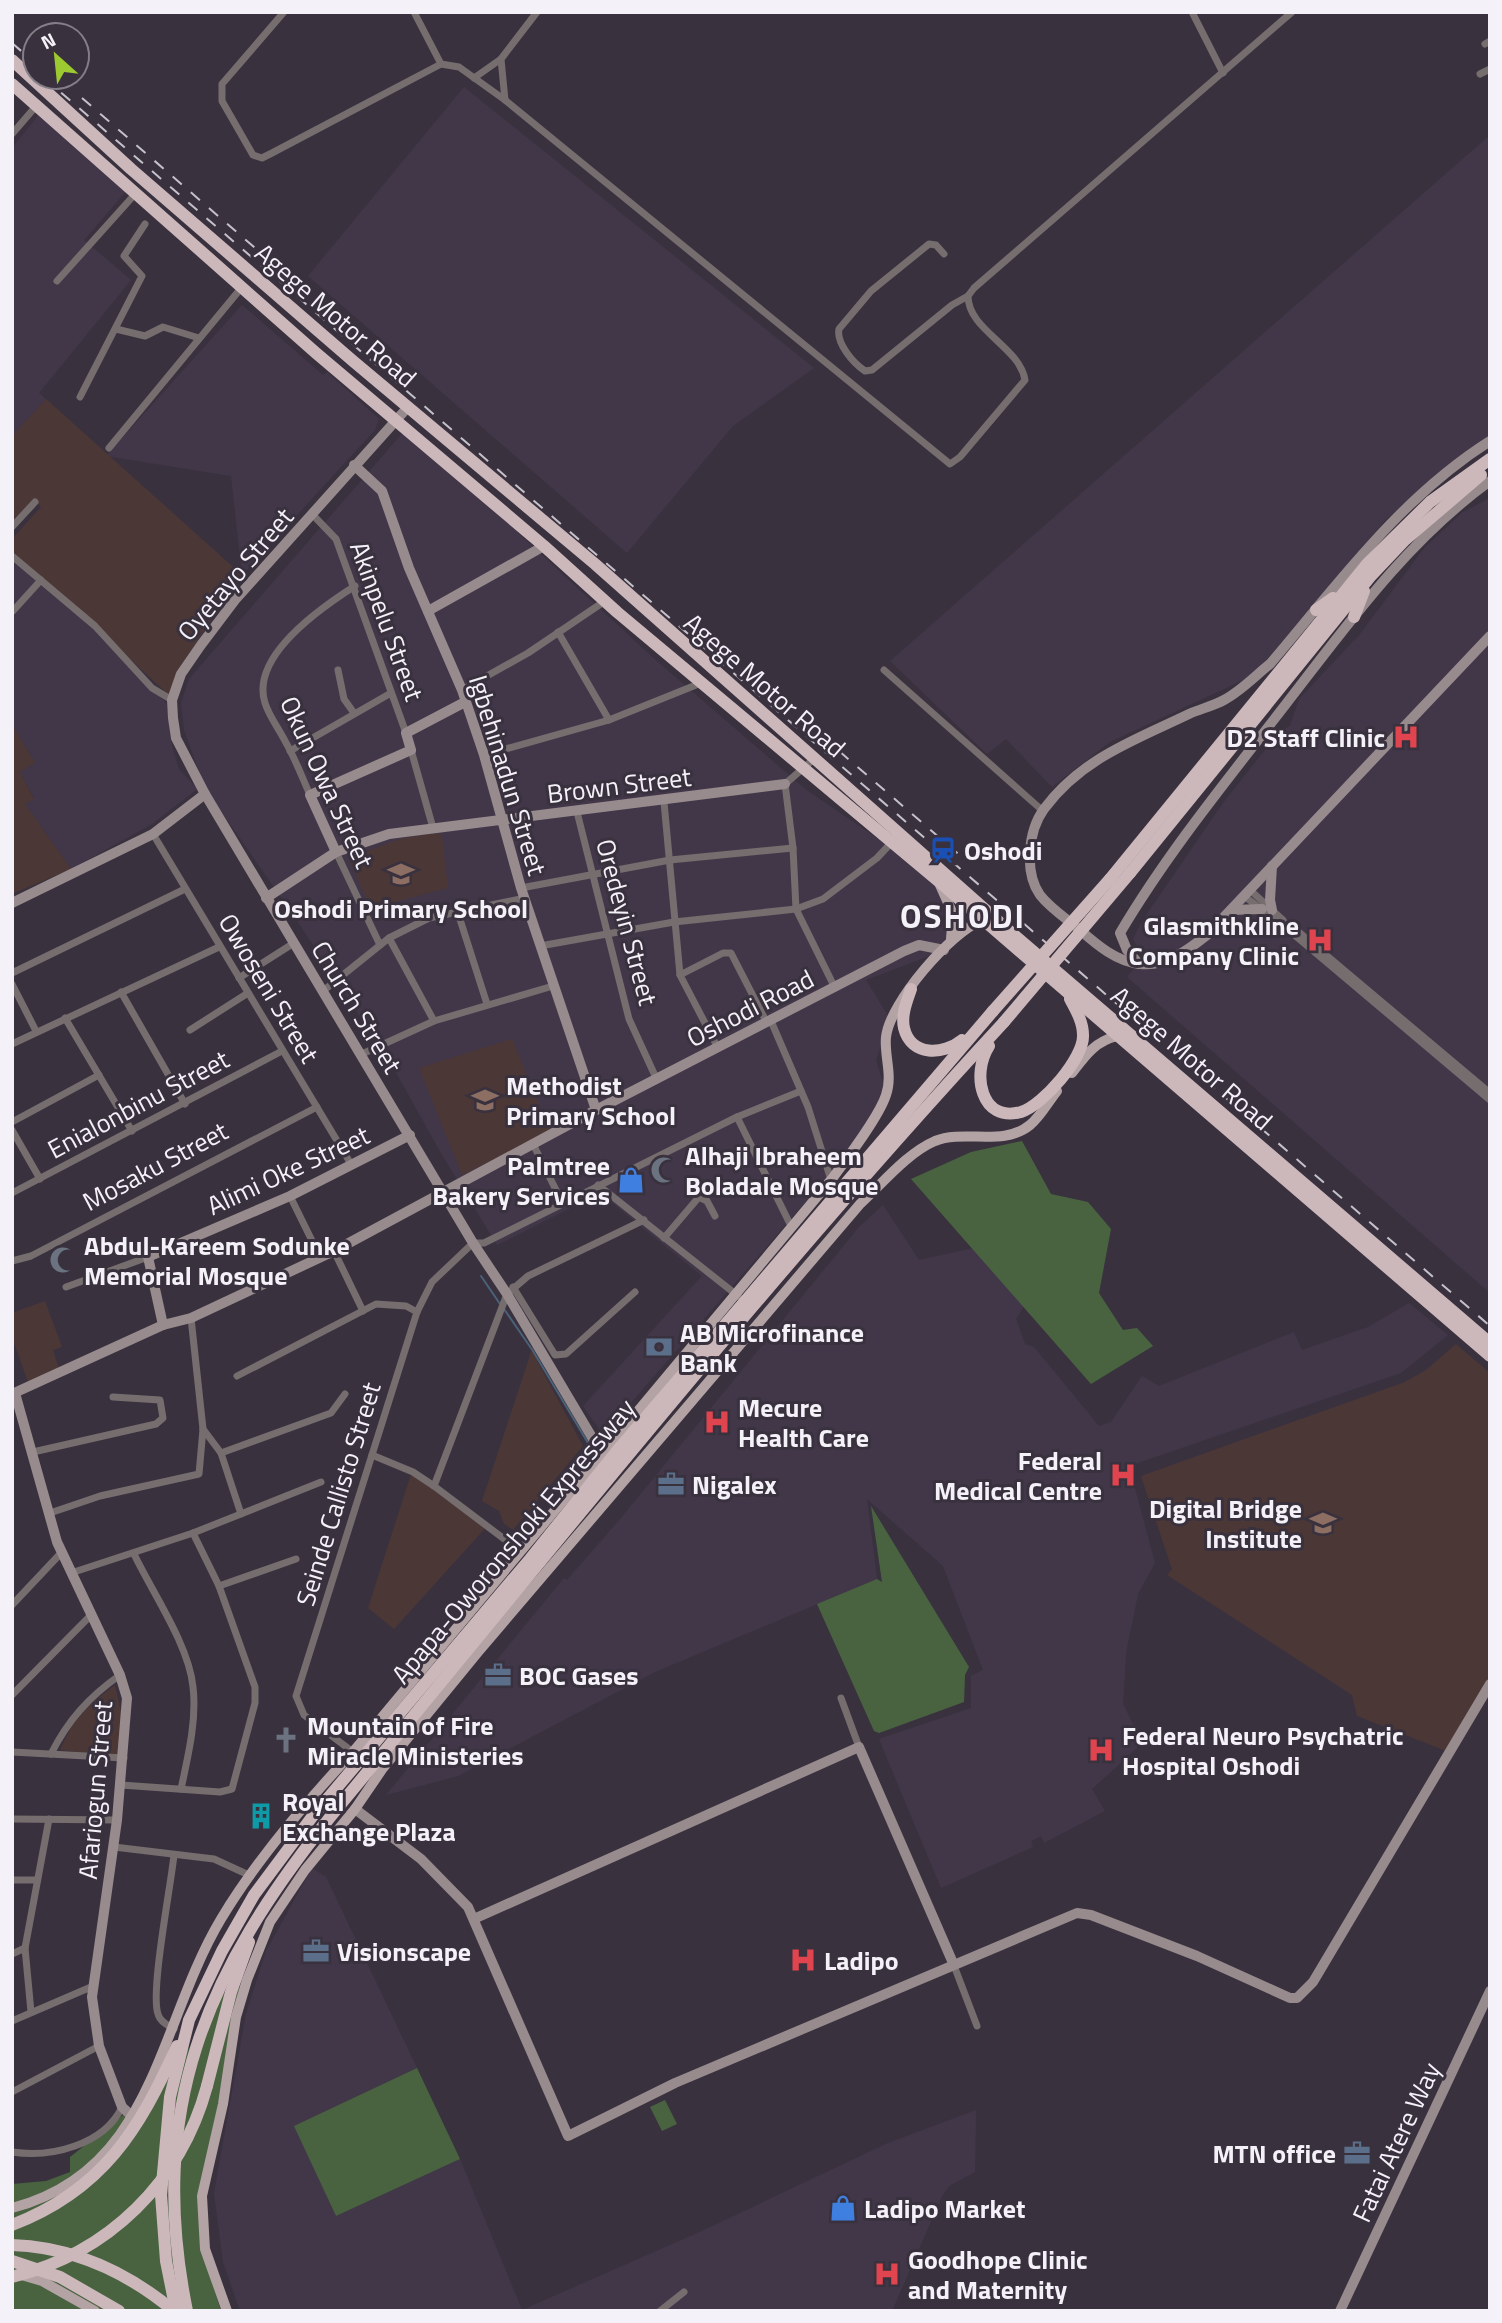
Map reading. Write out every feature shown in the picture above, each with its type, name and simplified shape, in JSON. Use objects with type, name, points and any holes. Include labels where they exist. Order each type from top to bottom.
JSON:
[{"type":"highway","name":"Agege Motor Road","points":[[12,60],[131,169],[595,564],[639,606],[816,758],[1490,1356]]},
{"type":"highway","name":"Agege Motor Road","points":[[12,84],[396,420],[802,768],[937,880],[1068,995],[1490,1343]]},
{"type":"highway","name":"Apapa-Oworonshoki Expressway","points":[[175,2311],[166,2260],[161,2195],[166,2121],[189,2020],[222,1951],[254,1895],[312,1817],[740,1298],[1110,879],[1315,626],[1338,591],[1399,529],[1490,459]]},
{"type":"highway","name":"Apapa-Oworonshoki Expressway","points":[[187,2311],[174,2230],[173,2185],[177,2126],[186,2078],[196,2039],[229,1964],[290,1867],[474,1650],[906,1128],[1004,1022],[1130,873],[1369,579],[1414,532],[1490,469]]},
{"type":"highway","points":[[1354,617],[1364,601],[1369,579]]},
{"type":"highway","points":[[1316,610],[1338,591]]},
{"type":"highway","points":[[1339,617],[1364,601]]},
{"type":"highway","points":[[911,989],[904,1027],[912,1043],[936,1052],[959,1043],[993,1011]]},
{"type":"highway","points":[[1004,1022],[982,1057],[978,1074],[986,1099],[1000,1110],[1020,1112],[1041,1100],[1080,1051],[1081,1023],[1068,995]]},
{"type":"highway","points":[[12,2274],[39,2270],[80,2251],[114,2229],[145,2202],[186,2143],[207,2086],[244,1954],[259,1920],[290,1867]]},
{"type":"highway","points":[[12,2225],[51,2207],[84,2185],[110,2161],[136,2129],[163,2079],[189,2020]]},
{"type":"highway","points":[[12,2245],[57,2250],[96,2262],[124,2274],[175,2311]]},
{"type":"highway","points":[[12,2261],[60,2277],[119,2311]]},
{"type":"main road","points":[[937,880],[953,914],[951,939]]},
{"type":"main road","name":"Apapa-Oworonshoki Expressway","points":[[12,2208],[34,2202],[80,2177],[98,2161],[133,2117],[145,2097],[174,2029],[199,1962],[221,1920],[251,1876],[323,1784],[353,1752],[605,1451],[740,1298],[831,1180],[885,1098],[889,1069],[886,1037],[890,1023],[911,989],[951,939],[982,920]]},
{"type":"main road","name":"Apapa-Oworonshoki Expressway","points":[[227,2311],[205,2249],[202,2196],[223,2104],[236,2017],[247,1980],[270,1922],[305,1870],[355,1809],[383,1768],[474,1650],[860,1204],[931,1143],[960,1134],[1001,1136],[1028,1127],[1039,1117],[1088,1051],[1117,1036]]},
{"type":"main road","points":[[12,2274],[42,2281],[95,2311]]},
{"type":"street","points":[[284,12],[222,84],[222,101],[253,155],[262,158],[440,64],[459,66],[505,100],[950,464],[960,457],[1026,380],[1021,368],[970,310],[968,296]]},
{"type":"street","points":[[414,12],[440,64]]},
{"type":"street","points":[[474,78],[501,59],[537,12]]},
{"type":"street","points":[[1192,12],[1223,73]]},
{"type":"street","points":[[944,254],[936,245],[929,244],[883,280],[839,329],[840,342],[859,368],[872,370],[952,305],[968,296],[1292,12]]},
{"type":"street","points":[[501,59],[505,100]]},
{"type":"street","points":[[1480,74],[1490,69]]},
{"type":"street","points":[[12,134],[37,105]]},
{"type":"street","points":[[57,281],[136,193]]},
{"type":"street","points":[[80,397],[142,276],[124,256],[145,224]]},
{"type":"street","points":[[109,448],[242,287]]},
{"type":"street","points":[[116,329],[145,336],[163,327],[199,338]]},
{"type":"street","name":"Oyetayo Street","points":[[205,794],[176,738],[172,700],[181,674],[235,600],[408,407]]},
{"type":"street","name":"Apapa-Oworonshoki Expressway","points":[[1140,964],[1120,958],[1089,938],[1045,900],[1034,884],[1030,851],[1043,811],[1097,758],[1121,744],[1224,700],[1248,683],[1270,664],[1316,610],[1338,591],[1415,498],[1446,470],[1490,441]]},
{"type":"street","name":"Igbehinadun Street","points":[[354,465],[382,491],[462,690],[484,755],[523,893],[596,1110]]},
{"type":"street","points":[[1364,601],[1412,548],[1490,481]]},
{"type":"street","points":[[12,527],[35,502]]},
{"type":"street","name":"Akinpelu Street","points":[[312,514],[336,539],[355,586],[411,750]]},
{"type":"street","points":[[428,611],[544,546]]},
{"type":"street","points":[[12,556],[95,626],[152,688],[172,700]]},
{"type":"street","points":[[12,612],[41,580]]},
{"type":"street","name":"Okun Owa Street","points":[[355,586],[324,605],[296,630],[266,674],[265,702],[380,945]]},
{"type":"street","points":[[462,690],[605,600]]},
{"type":"street","points":[[1089,938],[1106,943],[1113,941],[1120,933],[1199,815],[1354,617]]},
{"type":"street","points":[[558,632],[609,720]]},
{"type":"street","points":[[1120,933],[1127,950],[1140,964],[1172,958],[1188,950],[1231,910],[1489,638]]},
{"type":"street","points":[[338,670],[344,699],[354,713]]},
{"type":"street","points":[[884,670],[1043,811]]},
{"type":"street","points":[[484,755],[609,720],[701,682]]},
{"type":"street","points":[[290,751],[391,693]]},
{"type":"street","points":[[405,733],[466,702]]},
{"type":"street","points":[[310,795],[411,750],[433,828]]},
{"type":"street","points":[[816,758],[785,784],[793,848],[796,909],[835,988]]},
{"type":"street","name":"Brown Street","points":[[266,898],[335,852],[389,834],[501,819],[578,813],[785,784]]},
{"type":"street","points":[[12,903],[153,834],[205,794]]},
{"type":"street","name":"Church Street","points":[[205,794],[506,1298],[593,1439],[605,1451]]},
{"type":"street","points":[[664,802],[680,975],[718,1048]]},
{"type":"street","name":"Oredeyin Street","points":[[578,813],[590,873],[629,1019],[657,1080]]},
{"type":"street","name":"Owoseni Street","points":[[153,834],[351,1164]]},
{"type":"street","points":[[540,946],[674,922],[796,909],[823,899],[877,858],[891,843]]},
{"type":"street","points":[[323,991],[390,938],[429,918],[457,909],[590,873],[670,860],[793,848]]},
{"type":"street","points":[[1271,912],[1272,866]]},
{"type":"street","points":[[12,973],[185,889]]},
{"type":"street","points":[[1247,893],[1490,1093]]},
{"type":"street","points":[[457,909],[487,1004]]},
{"type":"street","points":[[1231,910],[1271,912],[1490,1100]]},
{"type":"street","points":[[390,938],[434,1021]]},
{"type":"street","points":[[239,978],[294,943]]},
{"type":"street","name":"Oshodi Road","points":[[13,1391],[163,1325],[191,1318],[334,1251],[596,1110],[904,951],[919,945],[944,950]]},
{"type":"street","points":[[12,1044],[219,947]]},
{"type":"street","points":[[680,975],[723,953],[731,953],[769,1022],[801,1091],[831,1180]]},
{"type":"street","points":[[12,984],[36,1031]]},
{"type":"street","points":[[362,1054],[434,1021],[553,986]]},
{"type":"street","points":[[121,992],[185,1104]]},
{"type":"street","points":[[190,1030],[248,993]]},
{"type":"street","points":[[65,1018],[132,1131]]},
{"type":"street","name":"Enialonbinu Street","points":[[12,1193],[282,1051]]},
{"type":"street","points":[[12,1122],[100,1075]]},
{"type":"street","points":[[473,1243],[484,1243],[737,1117],[801,1091]]},
{"type":"street","name":"Mosaku Street","points":[[12,1261],[31,1256],[317,1107]]},
{"type":"street","points":[[737,1117],[792,1228]]},
{"type":"street","points":[[12,1130],[40,1179]]},
{"type":"street","name":"Alimi Oke Street","points":[[66,1287],[148,1257],[290,1196],[410,1135]]},
{"type":"street","points":[[533,1144],[563,1204]]},
{"type":"street","points":[[598,1185],[740,1298]]},
{"type":"street","points":[[290,1196],[320,1257]]},
{"type":"street","points":[[664,1238],[699,1197],[707,1201],[715,1216]]},
{"type":"street","points":[[434,1486],[506,1298],[528,1276],[644,1220]]},
{"type":"street","name":"Seinde Callisto Street","points":[[353,1752],[304,1715],[296,1696],[417,1312],[432,1282],[473,1243]]},
{"type":"street","points":[[334,1251],[363,1311]]},
{"type":"street","points":[[148,1257],[163,1325]]},
{"type":"street","points":[[506,1298],[555,1355],[560,1356],[566,1354],[635,1292]]},
{"type":"street","points":[[237,1376],[363,1311],[385,1303],[417,1312]]},
{"type":"street","points":[[50,1513],[100,1496],[197,1475],[202,1464],[204,1429],[191,1318]]},
{"type":"street","name":"Afariogun Street","points":[[13,1391],[61,1553],[120,1675],[127,1698],[124,1758],[114,1847],[91,1987],[99,2046],[122,2107],[133,2117]]},
{"type":"street","points":[[221,1453],[331,1413],[345,1394]]},
{"type":"street","points":[[33,1452],[156,1424],[163,1418],[162,1403],[157,1398],[113,1397]]},
{"type":"street","points":[[204,1429],[221,1453],[241,1514]]},
{"type":"street","points":[[372,1455],[413,1472],[520,1552]]},
{"type":"street","points":[[71,1573],[193,1533],[321,1482]]},
{"type":"street","points":[[121,1784],[231,1791],[255,1703],[251,1674],[219,1586],[193,1533]]},
{"type":"street","points":[[12,1605],[61,1553]]},
{"type":"street","points":[[134,1554],[175,1636],[193,1687],[189,1750],[181,1789]]},
{"type":"street","points":[[219,1586],[296,1559]]},
{"type":"street","points":[[12,1695],[92,1614]]},
{"type":"street","points":[[51,1754],[64,1728],[80,1707],[120,1675]]},
{"type":"street","points":[[355,1809],[421,1858],[476,1918],[568,2136],[676,2082],[776,2043],[953,1963],[1077,1913],[1091,1915],[1197,1956],[1290,1998],[1297,1998],[1313,1982],[1490,1684]]},
{"type":"street","points":[[841,1698],[859,1747],[953,1963],[977,2026]]},
{"type":"street","points":[[476,1918],[859,1747]]},
{"type":"street","points":[[12,1752],[124,1758]]},
{"type":"street","points":[[12,1819],[117,1820]]},
{"type":"street","points":[[31,2011],[25,1948],[49,1819]]},
{"type":"street","points":[[114,1847],[214,1859],[251,1876]]},
{"type":"street","points":[[174,1855],[156,1985],[158,2014],[174,2029]]},
{"type":"street","points":[[12,1880],[37,1880]]},
{"type":"street","points":[[12,1954],[25,1948]]},
{"type":"street","points":[[12,2021],[91,1987]]},
{"type":"street","name":"Fatai Atere Way","points":[[1340,2311],[1486,2011],[1490,1991]]},
{"type":"street","points":[[12,2092],[99,2046]]},
{"type":"street","points":[[12,2152],[49,2152],[83,2143],[115,2118],[122,2107]]},
{"type":"street","points":[[660,2311],[684,2292]]},
{"type":"shaded area","points":[[464,87],[814,368],[733,426],[627,553],[308,276]]},
{"type":"shaded area","points":[[42,111],[127,190],[84,240],[131,280],[39,393],[46,399],[12,436],[12,148]]},
{"type":"shaded area","points":[[1490,135],[1490,438],[1386,519],[1254,675],[1110,742],[1052,787],[1006,739],[987,754],[890,661]]},
{"type":"shaded area","points":[[242,305],[323,375],[327,372],[379,419],[375,430],[242,575],[231,476],[106,456]]},
{"type":"shaded area","points":[[46,399],[242,575],[179,668],[169,695],[12,551],[12,539],[41,507],[35,500],[12,525],[12,436]]},
{"type":"shaded area","points":[[406,429],[651,656],[805,789],[943,883],[950,948],[866,980],[890,1019],[876,1060],[887,1096],[856,1144],[603,1435],[583,1406],[702,1276],[600,1193],[497,1245],[393,1067],[294,916],[205,788],[184,730],[181,703],[189,679]]},
{"type":"shaded area","points":[[1490,498],[1490,1293],[1127,977],[1143,958],[1133,939],[1142,921],[1223,803],[1280,731],[1290,726],[1299,699],[1360,634],[1425,547],[1463,512]]},
{"type":"shaded area","points":[[12,561],[118,649],[167,704],[172,746],[179,769],[197,789],[152,824],[71,869],[25,804],[34,798],[20,772],[35,763],[12,724]]},
{"type":"shaded area","points":[[12,724],[35,763],[20,772],[34,799],[25,804],[71,869],[12,894]]},
{"type":"shaded area","name":"Oshodi Primary School","points":[[438,833],[442,836],[448,888],[371,908],[349,860],[351,857],[403,838]]},
{"type":"shaded area","name":"Methodist Primary School","points":[[512,1039],[550,1131],[462,1175],[419,1068]]},
{"type":"shaded area","points":[[883,1205],[919,1260],[983,1246],[1025,1304],[1016,1319],[1025,1344],[1034,1347],[1099,1426],[1111,1422],[1142,1376],[1159,1386],[1294,1332],[1302,1350],[1368,1327],[1409,1303],[1448,1335],[1401,1373],[1129,1466],[1155,1563],[1138,1594],[1126,1653],[1123,1704],[1141,1740],[1137,1748],[1092,1789],[1105,1811],[1044,1843],[1041,1836],[1031,1841],[1033,1847],[941,1888],[879,1739],[971,1708],[971,1676],[983,1670],[943,1566],[867,1499],[877,1579],[655,1672],[458,1776],[386,1795],[564,1578],[567,1580],[621,1518],[859,1227]]},
{"type":"shaded area","points":[[45,1301],[62,1347],[53,1350],[59,1369],[29,1385],[12,1337],[12,1313]]},
{"type":"shaded area","points":[[534,1343],[537,1361],[583,1446],[513,1530],[504,1524],[499,1511],[482,1501]]},
{"type":"shaded area","name":"Digital Bridge Institute","points":[[1456,1344],[1490,1373],[1490,1676],[1446,1751],[1357,1716],[1352,1695],[1167,1575],[1172,1569],[1141,1476],[1405,1382],[1426,1370]]},
{"type":"shaded area","points":[[412,1471],[488,1525],[394,1629],[368,1608]]},
{"type":"shaded area","points":[[115,1685],[123,1721],[119,1756],[60,1750],[71,1727],[87,1707]]},
{"type":"shaded area","points":[[312,1868],[326,1877],[417,2068],[295,2126],[336,2216],[460,2159],[522,2310],[704,2230],[888,2143],[976,2110],[975,2172],[949,2186],[942,2196],[892,2311],[240,2311],[223,2262],[214,2193],[246,2014],[266,1951]]},
{"type":"green space","points":[[1022,1141],[1051,1194],[1088,1202],[1111,1229],[1099,1293],[1123,1330],[1137,1328],[1153,1346],[1091,1384],[911,1179],[971,1152]]},
{"type":"green space","points":[[871,1506],[969,1667],[965,1675],[964,1702],[879,1733],[874,1731],[817,1604],[877,1579],[882,1582]]},
{"type":"green space","points":[[245,1987],[208,2150],[205,2261],[221,2311],[12,2311],[12,2184],[46,2181],[70,2172],[70,2157],[170,2078],[224,1993]]},
{"type":"green space","points":[[417,2068],[460,2159],[336,2216],[294,2126]]},
{"type":"green space","points":[[665,2100],[677,2124],[662,2131],[650,2107]]},
{"type":"waterway","points":[[481,1276],[500,1304]]},
{"type":"waterway","points":[[504,1309],[533,1351],[594,1453]]},
{"type":"railway","points":[[12,43],[21,51]]},
{"type":"railway","points":[[59,91],[1490,1326]]},
{"type":"railway","points":[[82,98],[352,332]]},
{"type":"railway","points":[[803,720],[962,857]]},
{"type":"place","name":"D2 Staff Clinic","points":[[1406,737]]},
{"type":"place","name":"Oshodi","points":[[943,850]]},
{"type":"place","name":"Oshodi Primary School","points":[[401,874]]},
{"type":"place","name":"Glasmithkline Company Clinic","points":[[1320,940]]},
{"type":"place","name":"Methodist Primary School","points":[[485,1100]]},
{"type":"place","name":"Alhaji Ibraheem Boladale Mosque","points":[[664,1170]]},
{"type":"place","name":"Palmtree Bakery Services","points":[[631,1180]]},
{"type":"place","name":"Abdul-Kareem Sodunke Memorial Mosque","points":[[63,1260]]},
{"type":"place","name":"AB Microfinance Bank","points":[[659,1347]]},
{"type":"place","name":"Mecure Health Care","points":[[717,1422]]},
{"type":"place","name":"Federal Medical Centre","points":[[1123,1475]]},
{"type":"place","name":"Nigalex","points":[[671,1484]]},
{"type":"place","name":"Digital Bridge Institute","points":[[1323,1523]]},
{"type":"place","name":"BOC Gases","points":[[498,1675]]},
{"type":"place","name":"Mountain of Fire Miracle Ministeries","points":[[286,1740]]},
{"type":"place","name":"Federal Neuro Psychatric Hospital Oshodi","points":[[1101,1750]]},
{"type":"place","name":"Royal Exchange Plaza","points":[[261,1816]]},
{"type":"place","name":"Visionscape","points":[[316,1951]]},
{"type":"place","name":"Ladipo","points":[[803,1960]]},
{"type":"place","name":"MTN office","points":[[1357,2153]]},
{"type":"place","name":"Ladipo Market","points":[[843,2208]]},
{"type":"place","name":"Goodhope Clinic and Maternity","points":[[887,2274]]},
{"type":"district","name":"OSHODI","points":[[963,916]]}]
